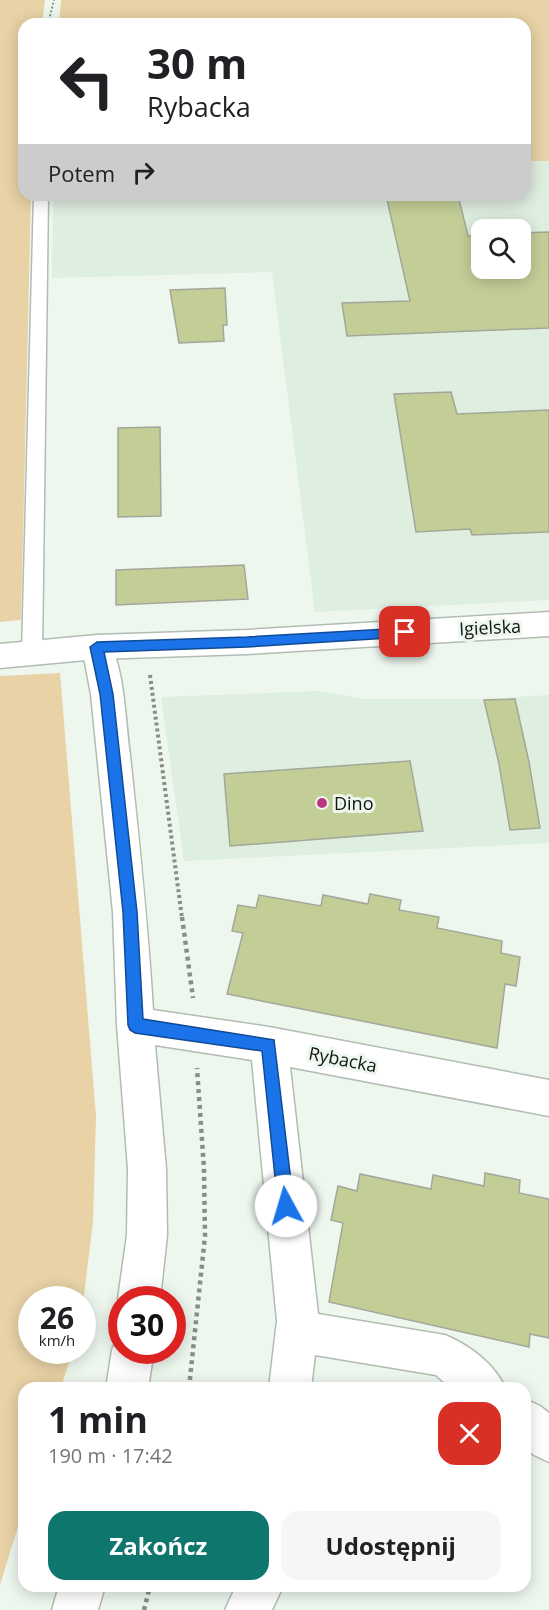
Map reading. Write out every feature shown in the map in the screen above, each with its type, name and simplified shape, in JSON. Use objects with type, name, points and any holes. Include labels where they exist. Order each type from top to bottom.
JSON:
[{"type":"street","name":"Igielska","points":[[0,656],[97,647],[247,642],[549,624]]},
{"type":"street","points":[[97,647],[106,694],[130,912],[135,1025],[147,1169],[147,1234],[141,1286]]},
{"type":"street","name":"Rybacka","points":[[135,1025],[268,1045],[549,1098]]},
{"type":"street","points":[[268,1045],[298,1321],[291,1382]]},
{"type":"street","points":[[297,1331],[445,1356],[477,1382]]},
{"type":"street","points":[[128,1382],[131,1364]]},
{"type":"street","points":[[531,1426],[549,1440]]},
{"type":"street","points":[[75,1610],[80,1592]]},
{"type":"street","points":[[248,1610],[257,1592]]},
{"type":"lane","points":[[32,652],[41,201]]},
{"type":"path","points":[[50,18],[54,0]]},
{"type":"path","points":[[144,1610],[148,1592]]},
{"type":"shaded area","points":[[0,0],[45,0],[43,18],[18,18],[18,201],[31,201],[21,620],[0,622]]},
{"type":"shaded area","points":[[61,0],[549,0],[549,161],[531,161],[531,18],[60,18]]},
{"type":"shaded area","points":[[531,161],[549,161],[549,600],[315,612],[272,272],[52,278],[53,201],[531,201]]},
{"type":"shaded area","points":[[60,673],[96,1116],[93,1222],[85,1286],[18,1286],[18,1364],[68,1364],[63,1382],[18,1382],[18,1526],[0,1585],[0,676]]},
{"type":"shaded area","points":[[320,691],[363,699],[485,699],[549,695],[549,843],[184,861],[161,697]]},
{"type":"building","points":[[387,201],[459,201],[468,236],[471,236],[471,279],[531,279],[531,233],[549,232],[549,328],[347,336],[342,303],[410,301]]},
{"type":"building","points":[[225,288],[227,325],[223,325],[224,341],[179,343],[170,290]]},
{"type":"building","points":[[451,392],[457,414],[549,410],[549,532],[472,535],[470,529],[416,532],[394,394]]},
{"type":"building","points":[[160,427],[161,516],[118,517],[118,428]]},
{"type":"building","points":[[244,565],[248,599],[116,605],[116,570]]},
{"type":"building","points":[[515,699],[540,828],[510,830],[499,764],[484,700]]},
{"type":"building","name":"Dino","points":[[410,761],[423,831],[230,846],[224,774]]},
{"type":"building","points":[[370,894],[401,900],[399,910],[439,917],[437,928],[502,941],[501,953],[520,957],[516,986],[505,984],[497,1048],[227,994],[243,933],[232,931],[238,905],[256,908],[259,895],[321,906],[323,895],[368,904]]},
{"type":"building","points":[[485,1173],[520,1180],[519,1193],[549,1199],[549,1338],[530,1334],[529,1347],[329,1302],[343,1223],[331,1220],[338,1186],[357,1191],[360,1174],[431,1189],[433,1175],[484,1186]]},
{"type":"place","name":"Dino","points":[[322,803]]},
{"type":"route","points":[[286,1206],[268,1045],[135,1025],[130,912],[106,694],[97,647],[247,642],[405,632]]}]
